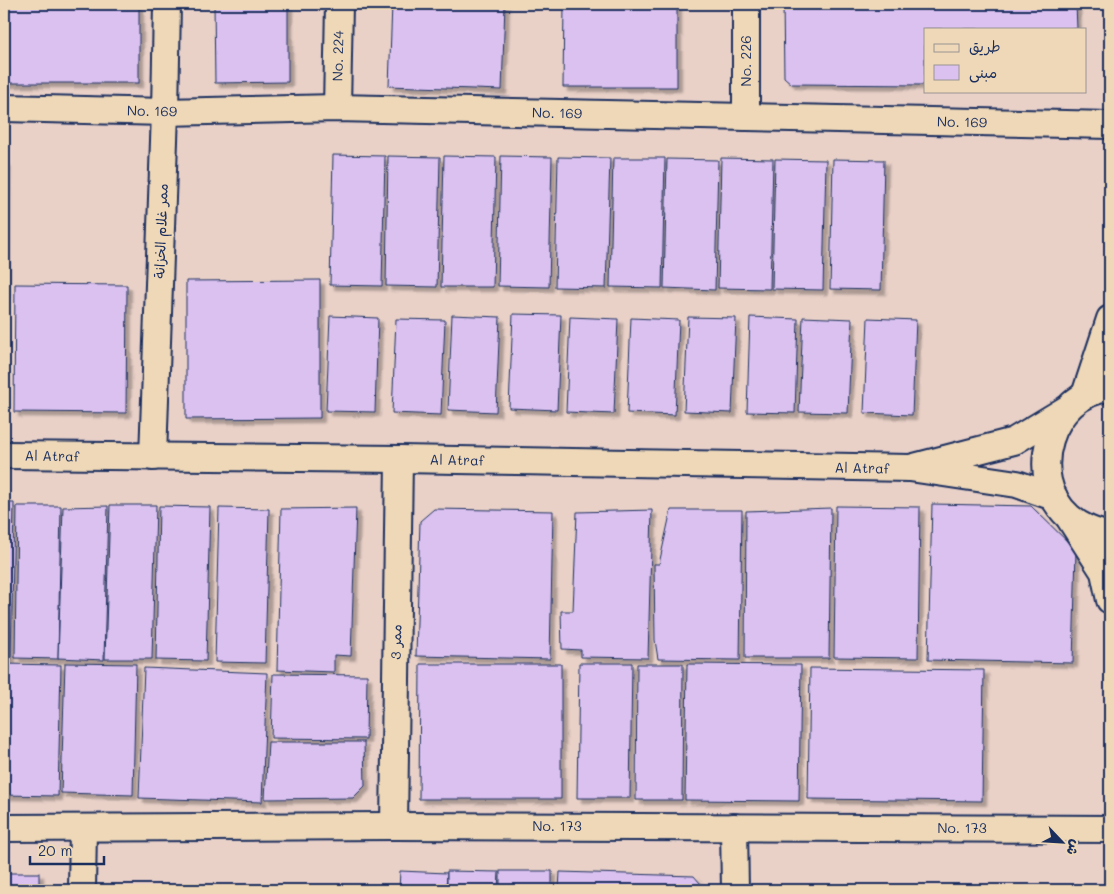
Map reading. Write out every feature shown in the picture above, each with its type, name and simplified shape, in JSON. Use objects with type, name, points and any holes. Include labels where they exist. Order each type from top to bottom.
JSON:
[{"type":"street","name":"ممر غلام الخزانة","points":[[152,457],[165,112],[167,4]]},
{"type":"street","name":"No. 224","points":[[337,108],[339,4]]},
{"type":"street","name":"No. 226","points":[[746,4],[746,118]]},
{"type":"street","name":"No. 169","points":[[4,108],[165,112],[337,108],[1110,125]]},
{"type":"street","points":[[1110,319],[1076,402],[1053,429],[1046,451],[1046,475],[1061,507],[1104,572],[1110,600]]},
{"type":"street","points":[[910,468],[1014,441],[1076,402],[1110,388]]},
{"type":"street","name":"Al Atraf","points":[[4,455],[399,459],[910,468]]},
{"type":"street","name":"ممر 3","points":[[394,826],[399,459]]},
{"type":"street","points":[[910,468],[1016,484],[1061,507],[1090,531],[1110,536]]},
{"type":"street","name":"No. 173","points":[[4,828],[394,826],[1110,829]]},
{"type":"street","points":[[734,827],[735,890]]},
{"type":"street","points":[[82,890],[83,828]]},
{"type":"building","points":[[4,4],[139,4],[139,83],[4,83]]},
{"type":"building","points":[[214,4],[288,4],[288,82],[215,83]]},
{"type":"building","points":[[392,4],[505,4],[502,90],[389,86]]},
{"type":"building","points":[[564,4],[677,4],[677,87],[563,87]]},
{"type":"building","points":[[783,4],[1076,4],[1077,28],[924,28],[924,85],[792,84],[784,77]]},
{"type":"building","points":[[333,155],[385,156],[382,286],[330,285]]},
{"type":"building","points":[[388,156],[440,157],[437,287],[386,286]]},
{"type":"building","points":[[444,156],[496,157],[493,287],[441,287]]},
{"type":"building","points":[[501,156],[552,157],[549,287],[498,286]]},
{"type":"building","points":[[558,157],[610,158],[606,288],[555,287]]},
{"type":"building","points":[[613,158],[665,158],[662,288],[610,287]]},
{"type":"building","points":[[721,158],[773,159],[770,289],[718,288]]},
{"type":"building","points":[[667,159],[718,160],[715,290],[664,288]]},
{"type":"building","points":[[775,159],[826,160],[823,290],[772,289]]},
{"type":"building","points":[[833,159],[884,160],[881,290],[830,289]]},
{"type":"building","points":[[4,162],[6,162],[5,293],[4,293]]},
{"type":"building","points":[[320,280],[320,418],[186,419],[186,281]]},
{"type":"building","points":[[15,284],[127,285],[126,413],[14,412]]},
{"type":"building","points":[[513,314],[561,315],[557,410],[509,408]]},
{"type":"building","points":[[452,315],[500,317],[496,412],[448,410]]},
{"type":"building","points":[[330,316],[378,318],[375,412],[326,411]]},
{"type":"building","points":[[570,317],[618,319],[614,414],[566,412]]},
{"type":"building","points":[[688,317],[736,318],[732,413],[684,411]]},
{"type":"building","points":[[750,317],[798,319],[795,413],[747,412]]},
{"type":"building","points":[[803,317],[852,319],[848,413],[799,412]]},
{"type":"building","points":[[631,318],[679,320],[675,415],[627,413]]},
{"type":"building","points":[[868,318],[916,320],[912,415],[864,413]]},
{"type":"building","points":[[396,319],[445,320],[441,415],[392,413]]},
{"type":"building","points":[[4,503],[14,503],[11,660],[4,660]]},
{"type":"building","points":[[932,504],[1031,506],[1076,550],[1073,663],[928,660]]},
{"type":"building","points":[[110,505],[156,505],[152,659],[105,659]]},
{"type":"building","points":[[17,506],[61,506],[58,659],[15,658]]},
{"type":"building","points":[[108,506],[104,660],[58,658],[63,507]]},
{"type":"building","points":[[159,506],[210,507],[206,661],[156,660]]},
{"type":"building","points":[[836,506],[920,507],[918,658],[834,657]]},
{"type":"building","points":[[219,508],[269,509],[265,663],[215,662]]},
{"type":"building","points":[[356,508],[351,656],[334,655],[334,672],[277,670],[281,509]]},
{"type":"building","points":[[831,508],[829,658],[745,658],[746,511]]},
{"type":"building","points":[[434,509],[553,511],[550,659],[416,656],[420,521]]},
{"type":"building","points":[[652,510],[648,658],[581,657],[581,650],[562,649],[561,611],[573,611],[577,512]]},
{"type":"building","points":[[671,510],[742,510],[740,660],[658,659],[655,640],[654,564],[659,564]]},
{"type":"building","points":[[65,663],[136,664],[133,795],[61,793]]},
{"type":"building","points":[[579,663],[632,663],[630,798],[577,798]]},
{"type":"building","points":[[4,664],[61,665],[58,796],[4,795]]},
{"type":"building","points":[[420,664],[561,664],[561,799],[419,799]]},
{"type":"building","points":[[637,664],[683,664],[682,800],[636,800]]},
{"type":"building","points":[[687,664],[801,665],[799,801],[685,800]]},
{"type":"building","points":[[144,668],[267,673],[262,802],[139,798]]},
{"type":"building","points":[[810,668],[984,670],[982,801],[808,799]]},
{"type":"building","points":[[273,674],[367,675],[366,739],[271,738]]},
{"type":"building","points":[[268,742],[364,742],[365,786],[353,798],[265,799]]},
{"type":"building","points":[[400,871],[447,873],[446,890],[399,890]]},
{"type":"building","points":[[447,871],[499,872],[498,890],[447,890]]},
{"type":"building","points":[[500,871],[552,871],[552,890],[500,890]]},
{"type":"building","points":[[560,872],[694,876],[706,890],[559,890]]},
{"type":"building","points":[[4,873],[39,873],[39,890],[4,890]]}]
